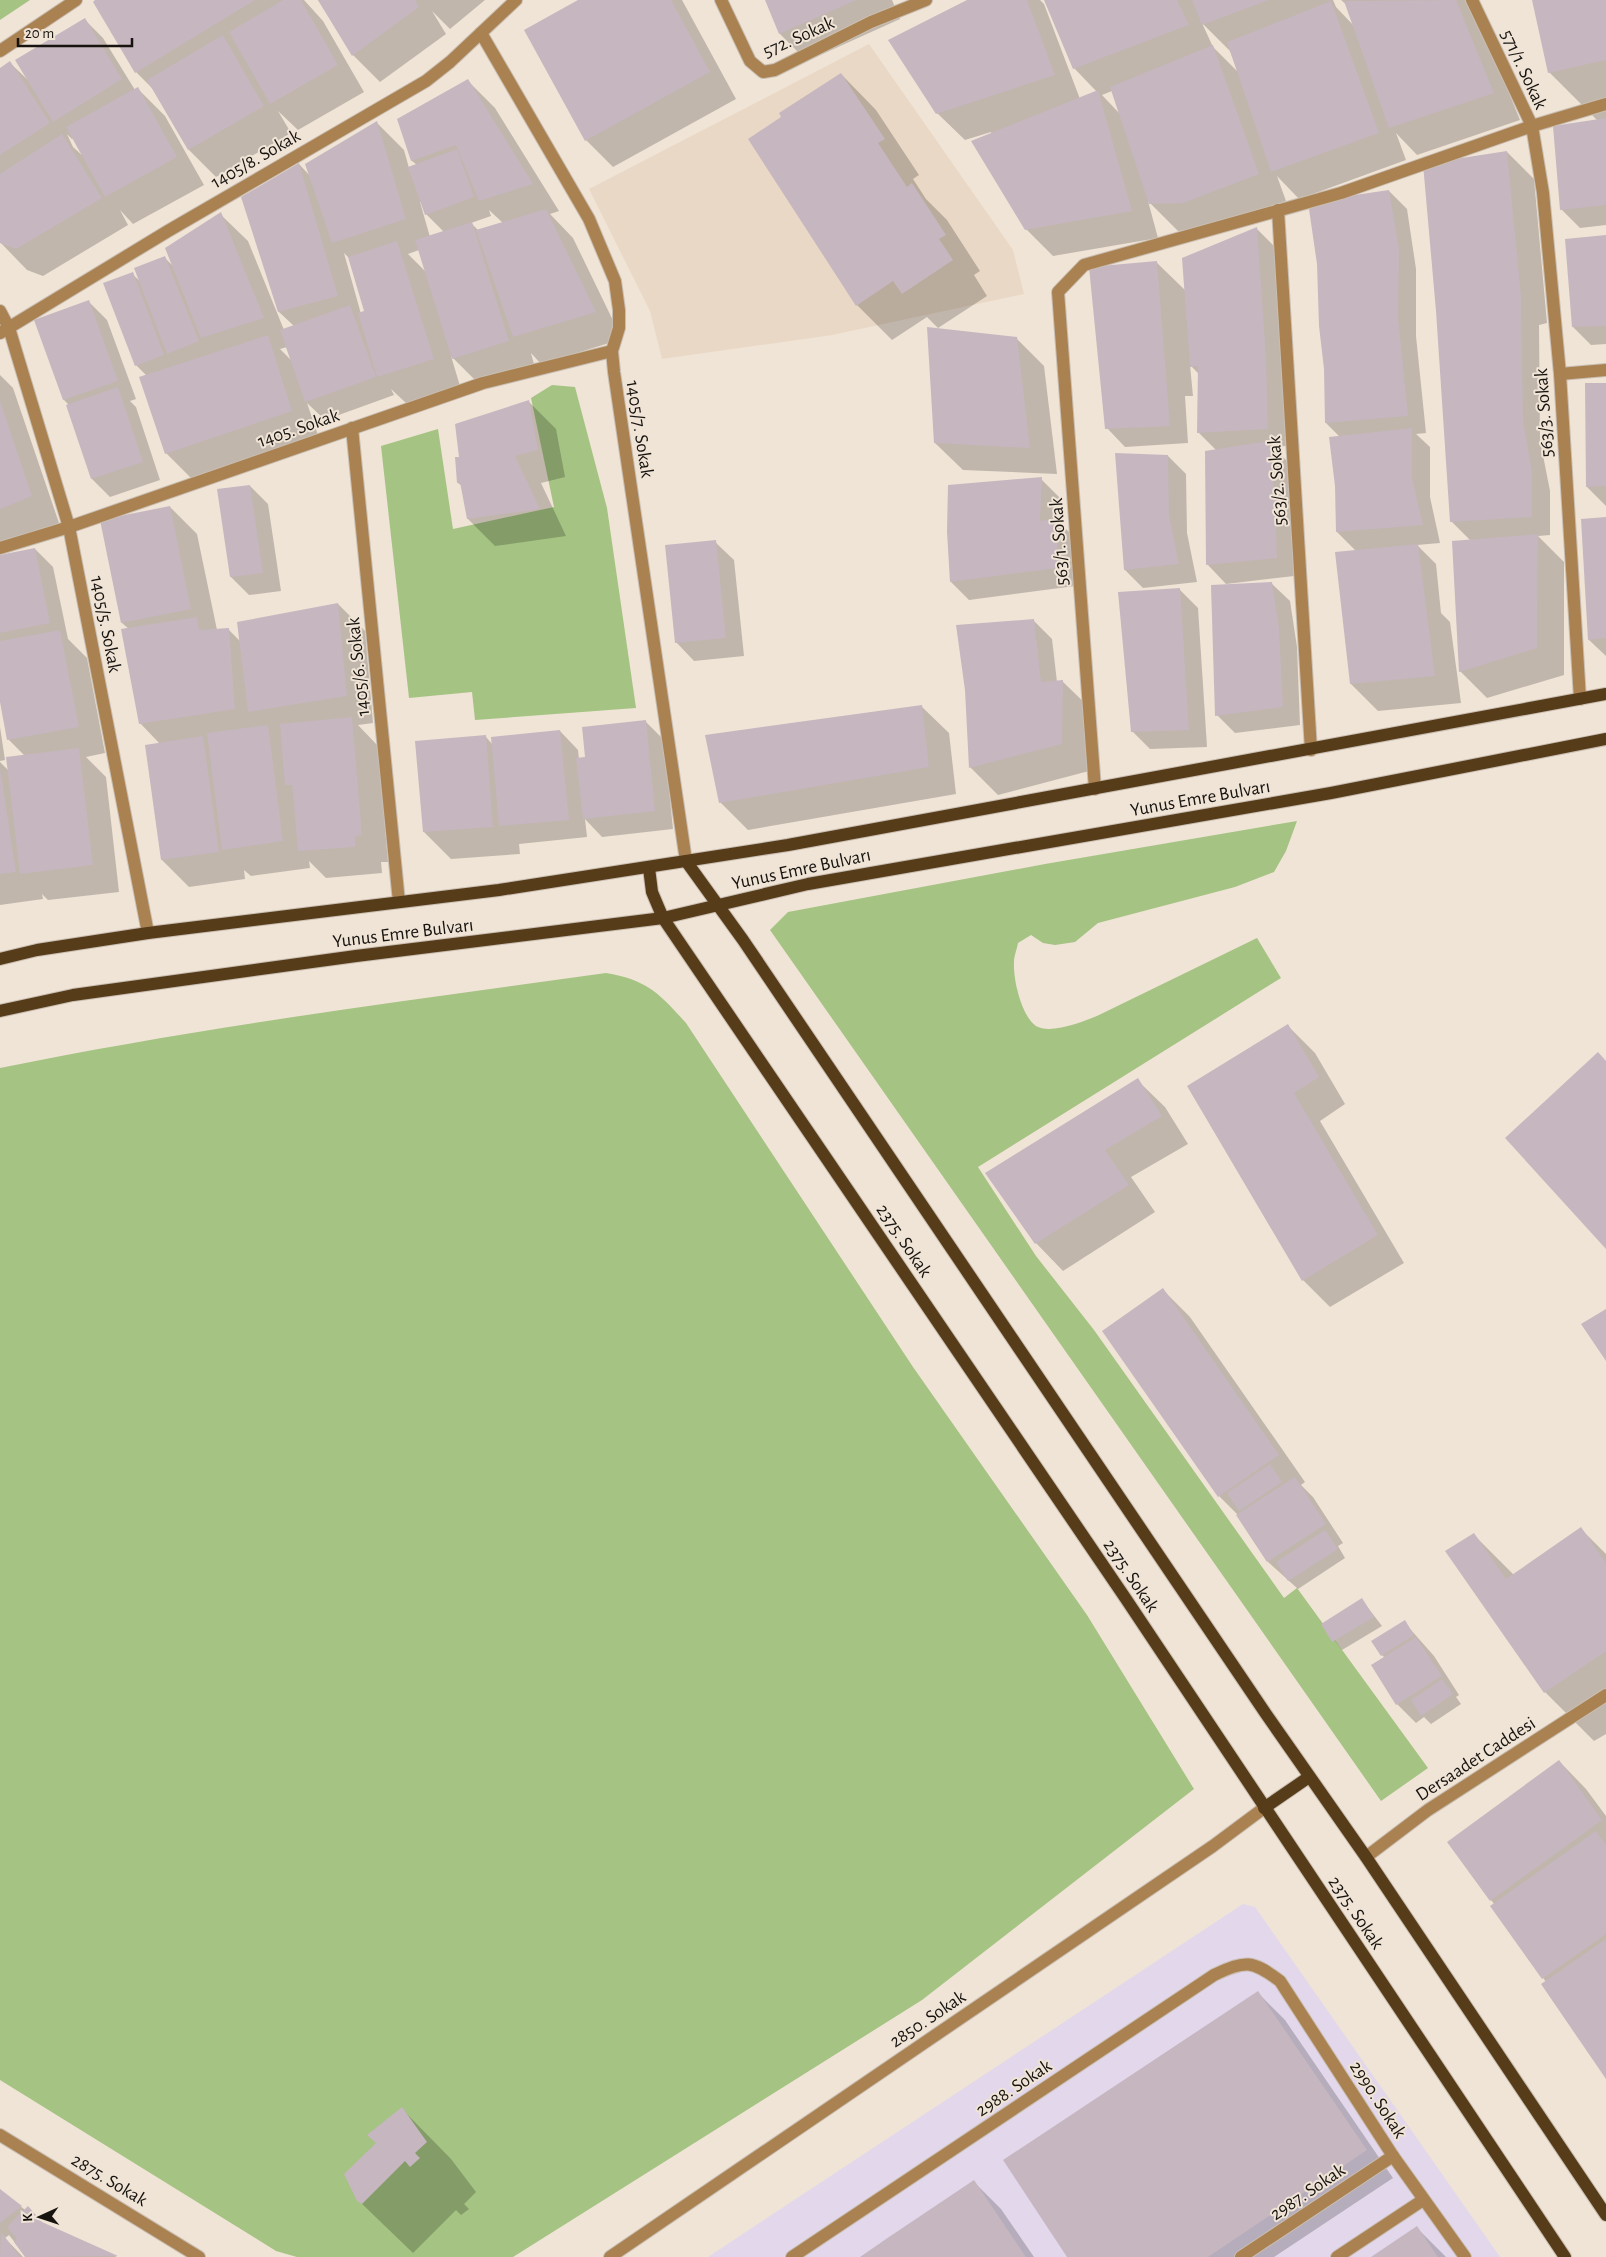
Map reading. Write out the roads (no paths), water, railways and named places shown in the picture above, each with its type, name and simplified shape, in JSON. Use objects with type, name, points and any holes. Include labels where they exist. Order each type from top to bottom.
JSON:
[{"type":"main road","name":"Yunus Emre Bulvarı","points":[[0,959],[36,950],[148,933],[399,902],[649,868],[788,845],[1312,750],[1606,694]]},
{"type":"main road","name":"Yunus Emre Bulvarı","points":[[0,1011],[73,995],[356,956],[663,918],[808,884],[1321,795],[1606,739]]},
{"type":"main road","name":"2375. Sokak","points":[[686,861],[718,905],[1309,1777],[1366,1856],[1606,2215]]},
{"type":"main road","name":"2375. Sokak","points":[[649,868],[652,892],[663,918],[1120,1591],[1565,2257]]},
{"type":"main road","points":[[1264,1808],[1309,1777]]},
{"type":"street","points":[[0,51],[76,0]]},
{"type":"street","name":"1405/8. Sokak","points":[[4,331],[168,230],[426,81],[516,0]]},
{"type":"street","name":"572. Sokak","points":[[721,0],[750,61],[763,72],[775,70],[908,4],[926,0]]},
{"type":"street","name":"571/1. Sokak","points":[[1472,0],[1532,126]]},
{"type":"street","name":"1405/7. Sokak","points":[[481,33],[589,219],[615,281],[620,310],[612,351],[686,861]]},
{"type":"street","points":[[1278,210],[1341,194],[1532,126],[1606,104]]},
{"type":"street","name":"563/3. Sokak","points":[[1532,126],[1543,194],[1560,374],[1580,698]]},
{"type":"street","name":"563/1. Sokak","points":[[1095,789],[1058,292],[1084,265],[1278,210]]},
{"type":"street","name":"563/2. Sokak","points":[[1278,210],[1312,750]]},
{"type":"street","name":"1405/5. Sokak","points":[[0,311],[4,331],[69,527],[148,933]]},
{"type":"street","name":"1405. Sokak","points":[[0,548],[69,527],[483,383],[612,351]]},
{"type":"street","points":[[1560,374],[1606,370]]},
{"type":"street","name":"1405/6. Sokak","points":[[352,428],[399,902]]},
{"type":"street","name":"Dersaadet Caddesi","points":[[1366,1856],[1428,1810],[1606,1695]]},
{"type":"street","name":"2850. Sokak","points":[[610,2257],[1213,1846],[1264,1808]]},
{"type":"street","name":"2988. Sokak","points":[[792,2257],[1214,1975],[1236,1964],[1259,1965]]},
{"type":"street","name":"2990. Sokak","points":[[1259,1965],[1280,1981],[1393,2156],[1465,2257]]},
{"type":"street","name":"2875. Sokak","points":[[0,2135],[190,2255]]},
{"type":"street","name":"2987. Sokak","points":[[1241,2257],[1393,2156]]},
{"type":"street","points":[[1337,2257],[1423,2200]]}]
